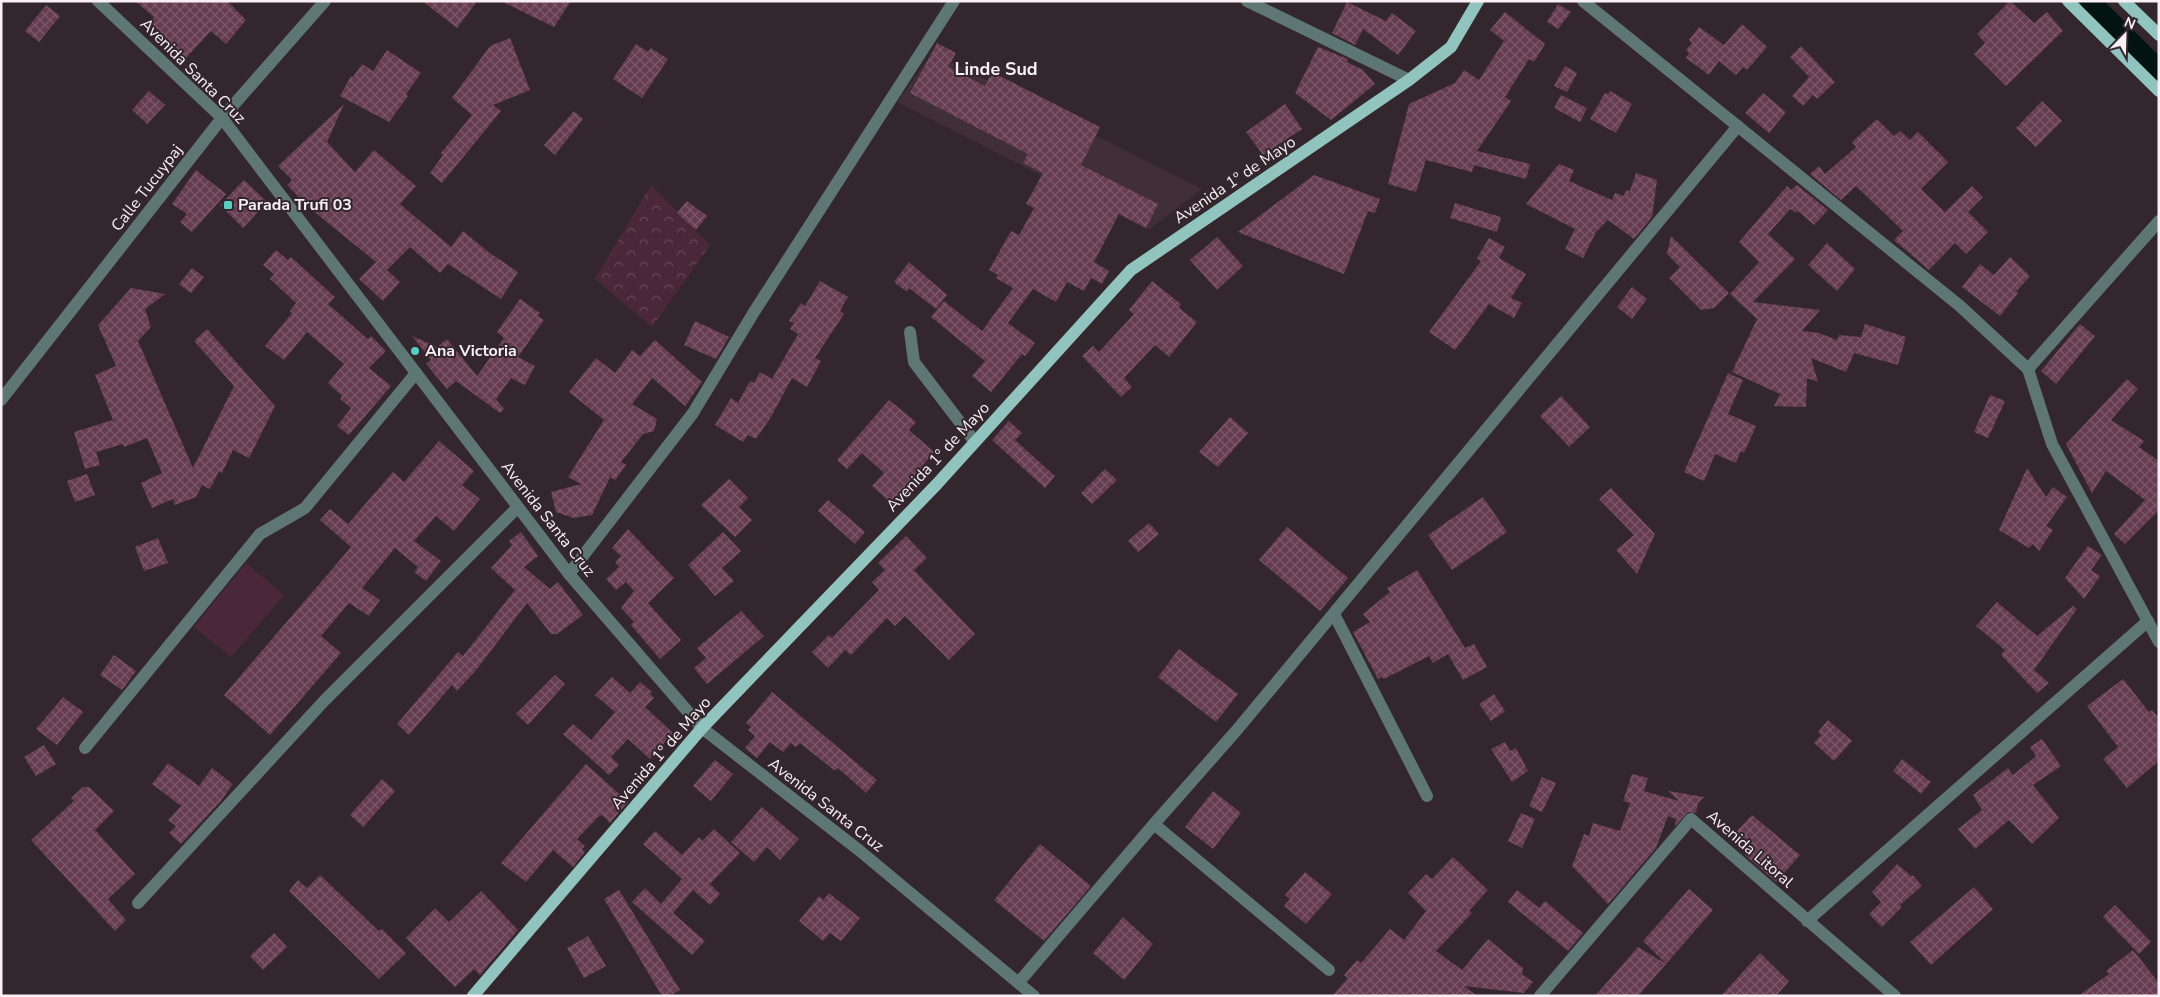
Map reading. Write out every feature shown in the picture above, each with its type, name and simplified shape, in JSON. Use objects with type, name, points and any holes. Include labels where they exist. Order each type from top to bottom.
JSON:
[{"type":"main road","name":"Avenida 1º de Mayo","points":[[473,996],[702,728],[975,442],[1131,270],[1409,80],[1451,47],[1478,1]]},
{"type":"main road","points":[[2068,1],[2159,91]]},
{"type":"main road","points":[[2124,1],[2159,35]]},
{"type":"street","name":"Avenida Santa Cruz","points":[[98,1],[222,118],[568,574],[702,728],[860,851],[1034,996]]},
{"type":"street","name":"Calle Tucuypaj","points":[[1,400],[222,118],[325,1]]},
{"type":"street","points":[[568,574],[692,412],[954,1]]},
{"type":"street","points":[[1247,1],[1409,80]]},
{"type":"street","points":[[1583,1],[1960,306],[2028,369],[2052,444],[2159,642]]},
{"type":"street","points":[[1019,982],[1236,731],[1738,126]]},
{"type":"street","points":[[2028,369],[2159,221]]},
{"type":"street","points":[[910,332],[914,362],[975,442]]},
{"type":"street","points":[[85,748],[260,534],[305,508],[416,373]]},
{"type":"street","points":[[138,903],[324,701],[517,508]]},
{"type":"street","points":[[1334,614],[1427,796]]},
{"type":"street","points":[[1807,921],[2148,621]]},
{"type":"street","name":"Avenida Litoral","points":[[1540,996],[1691,819],[1895,996]]},
{"type":"street","points":[[1154,824],[1329,970]]},
{"type":"shaded area","points":[[933,53],[1202,189],[1149,230],[897,102]]},
{"type":"green space","points":[[651,185],[710,245],[652,327],[595,279]]},
{"type":"green space","points":[[246,563],[284,595],[231,657],[194,627]]},
{"type":"building","points":[[135,1],[227,1],[246,20],[226,44],[211,31],[185,59],[162,38],[165,36],[149,22],[154,17]]},
{"type":"building","points":[[422,1],[477,1],[457,28]]},
{"type":"building","points":[[501,1],[571,1],[554,27]]},
{"type":"building","points":[[2010,1],[2034,23],[2047,12],[2063,31],[2006,86],[1974,54],[1985,43],[1977,34]]},
{"type":"building","points":[[1347,2],[1386,21],[1392,13],[1416,31],[1398,55],[1363,29],[1355,45],[1332,33]]},
{"type":"building","points":[[1558,4],[1571,12],[1558,29],[1547,22]]},
{"type":"building","points":[[46,5],[60,16],[39,42],[25,31]]},
{"type":"building","points":[[1505,12],[1545,44],[1534,62],[1529,59],[1505,97],[1511,101],[1477,151],[1530,164],[1526,179],[1474,165],[1472,172],[1426,160],[1416,192],[1388,184],[1409,104],[1455,83],[1464,70],[1479,80],[1504,41],[1490,30]]},
{"type":"building","points":[[1742,24],[1767,47],[1747,70],[1743,67],[1736,75],[1719,61],[1709,75],[1686,58],[1689,53],[1686,50],[1692,43],[1689,40],[1699,27],[1724,45]]},
{"type":"building","points":[[510,38],[530,90],[493,105],[501,111],[442,183],[430,173],[443,155],[441,153],[472,115],[452,98],[490,46]]},
{"type":"building","points":[[937,43],[956,53],[948,67],[985,86],[992,72],[1100,127],[1081,165],[1158,204],[1146,228],[1119,214],[1094,262],[1109,271],[1102,284],[1091,278],[1084,291],[1067,282],[1056,302],[1033,289],[1008,323],[1035,343],[1025,356],[1022,354],[991,392],[972,376],[985,361],[931,317],[944,301],[982,331],[1013,288],[996,278],[998,275],[989,270],[1011,231],[1019,235],[1034,208],[1026,204],[1043,173],[1023,163],[1028,154],[910,93]]},
{"type":"building","points":[[636,44],[648,52],[651,48],[668,59],[642,98],[613,79]]},
{"type":"building","points":[[1801,46],[1835,82],[1817,99],[1813,95],[1803,106],[1792,96],[1809,77],[1790,57]]},
{"type":"building","points":[[1318,47],[1348,59],[1347,62],[1363,70],[1375,84],[1331,120],[1295,93]]},
{"type":"building","points":[[387,50],[421,73],[406,94],[408,96],[389,122],[340,96],[351,76],[353,77],[362,64],[373,71]]},
{"type":"building","points":[[1565,66],[1577,73],[1567,92],[1554,86]]},
{"type":"building","points":[[149,91],[165,105],[147,124],[132,110]]},
{"type":"building","points":[[1610,91],[1632,104],[1616,133],[1590,119],[1605,93],[1608,94]]},
{"type":"building","points":[[1763,93],[1786,112],[1769,133],[1745,113]]},
{"type":"building","points":[[1561,95],[1587,108],[1580,122],[1554,108]]},
{"type":"building","points":[[2042,101],[2062,121],[2036,147],[2016,128]]},
{"type":"building","points":[[344,104],[327,142],[355,172],[374,150],[416,186],[400,204],[451,247],[463,231],[487,251],[518,272],[501,299],[448,264],[440,273],[410,247],[387,270],[400,282],[383,301],[359,279],[376,262],[307,206],[287,185],[292,180],[278,166]]},
{"type":"building","points":[[1285,104],[1302,129],[1263,155],[1246,132]]},
{"type":"building","points":[[574,111],[583,119],[555,155],[544,145]]},
{"type":"building","points":[[1877,119],[1894,136],[1900,131],[1910,140],[1918,132],[1948,162],[1921,189],[1945,212],[1972,186],[1983,197],[1968,212],[1988,232],[1966,254],[1955,243],[1929,270],[1894,240],[1903,231],[1856,186],[1841,200],[1810,174],[1819,166],[1825,174],[1856,147],[1852,142]]},
{"type":"building","points":[[1559,164],[1574,170],[1569,181],[1612,200],[1615,193],[1624,196],[1626,190],[1630,191],[1636,173],[1657,180],[1652,217],[1634,239],[1608,220],[1596,232],[1583,258],[1565,249],[1575,229],[1526,204]]},
{"type":"building","points":[[196,170],[226,194],[192,232],[180,222],[187,214],[172,204]]},
{"type":"building","points":[[1314,175],[1380,199],[1375,213],[1368,211],[1344,274],[1238,232]]},
{"type":"building","points":[[244,180],[267,202],[243,228],[220,205]]},
{"type":"building","points":[[1797,185],[1828,210],[1814,225],[1798,211],[1796,213],[1790,209],[1768,234],[1795,259],[1753,302],[1820,310],[1802,331],[1819,333],[1837,340],[1839,335],[1861,337],[1865,324],[1906,337],[1898,365],[1854,353],[1846,372],[1811,358],[1818,382],[1807,378],[1806,407],[1774,406],[1780,394],[1732,372],[1757,319],[1730,294],[1759,262],[1739,242],[1787,186],[1791,190]]},
{"type":"building","points":[[687,201],[707,216],[696,230],[677,213]]},
{"type":"building","points":[[1455,203],[1501,217],[1497,232],[1450,218]]},
{"type":"building","points":[[1671,236],[1729,293],[1714,308],[1701,310],[1669,278],[1680,267],[1667,254]]},
{"type":"building","points":[[1217,237],[1243,266],[1217,290],[1190,260]]},
{"type":"building","points":[[1489,238],[1505,247],[1499,258],[1526,274],[1511,298],[1522,303],[1514,318],[1489,304],[1455,350],[1429,332],[1481,261],[1477,258]]},
{"type":"building","points":[[1827,243],[1855,269],[1837,291],[1808,265]]},
{"type":"building","points":[[276,250],[288,260],[291,257],[335,297],[328,304],[368,339],[371,336],[386,351],[369,368],[391,386],[349,435],[337,426],[351,408],[340,399],[342,396],[328,383],[344,364],[307,332],[284,360],[265,346],[292,313],[290,311],[296,303],[270,279],[274,274],[263,265]]},
{"type":"building","points":[[2010,257],[2030,276],[2016,292],[2018,293],[2000,316],[1962,287],[1980,264],[1994,275]]},
{"type":"building","points":[[909,262],[947,295],[936,309],[909,288],[907,292],[894,282]]},
{"type":"building","points":[[192,268],[204,277],[191,293],[179,284]]},
{"type":"building","points":[[820,281],[848,297],[840,311],[844,314],[815,358],[821,361],[807,387],[792,378],[771,417],[756,439],[748,435],[743,442],[715,425],[731,398],[738,403],[750,381],[754,383],[760,372],[772,379],[798,334],[790,329],[794,323],[789,321],[801,303],[805,306]]},
{"type":"building","points":[[1152,281],[1181,304],[1179,308],[1197,322],[1169,357],[1155,345],[1124,378],[1132,387],[1121,397],[1082,356],[1093,346],[1099,352],[1134,314],[1129,310]]},
{"type":"building","points":[[1632,287],[1647,299],[1632,319],[1617,307]]},
{"type":"building","points":[[131,288],[165,294],[145,309],[151,327],[138,341],[193,468],[234,386],[194,341],[207,329],[275,406],[249,458],[233,450],[222,473],[219,471],[210,489],[202,485],[196,497],[175,505],[173,499],[152,508],[141,483],[162,473],[147,438],[124,447],[123,444],[96,452],[100,465],[85,469],[74,432],[113,420],[95,375],[116,366],[98,325]]},
{"type":"building","points":[[520,299],[540,313],[538,316],[544,320],[518,357],[535,366],[525,385],[511,378],[496,399],[504,409],[500,413],[456,381],[447,389],[426,364],[431,360],[412,336],[437,347],[447,339],[477,376],[504,338],[497,332]]},
{"type":"building","points":[[695,321],[729,337],[716,359],[684,345]]},
{"type":"building","points":[[2080,324],[2095,336],[2056,384],[2041,371]]},
{"type":"building","points":[[655,340],[702,382],[685,406],[652,378],[632,404],[657,419],[654,431],[643,434],[621,462],[626,465],[615,480],[610,477],[592,515],[573,518],[556,512],[551,492],[581,484],[568,477],[604,420],[569,392],[596,358],[615,373],[632,350],[640,356]]},
{"type":"building","points":[[1728,373],[1743,380],[1728,414],[1756,426],[1744,453],[1741,451],[1736,463],[1715,454],[1704,481],[1684,472]]},
{"type":"building","points":[[2127,379],[2138,389],[2111,420],[2144,441],[2139,447],[2159,461],[2159,510],[2125,544],[2114,534],[2145,500],[2106,471],[2092,493],[2066,444]]},
{"type":"building","points":[[1990,395],[2005,401],[1988,438],[1974,432]]},
{"type":"building","points":[[1561,396],[1590,427],[1569,447],[1540,416]]},
{"type":"building","points":[[889,400],[916,422],[909,430],[934,452],[891,503],[872,486],[884,473],[862,453],[847,469],[837,460]]},
{"type":"building","points":[[1230,417],[1248,433],[1218,467],[1199,452]]},
{"type":"building","points":[[1009,421],[1022,433],[1015,440],[1055,476],[1045,488],[992,440]]},
{"type":"building","points":[[439,441],[474,471],[462,485],[480,499],[454,531],[436,516],[414,541],[441,561],[426,581],[414,572],[418,567],[395,548],[362,588],[380,600],[369,616],[349,603],[321,636],[341,653],[270,735],[224,695],[351,547],[320,520],[330,509],[348,524],[393,472],[404,482]]},
{"type":"building","points":[[2027,468],[2046,497],[2053,487],[2067,497],[2046,526],[2053,530],[2039,551],[2033,544],[2029,548],[1999,530]]},
{"type":"building","points":[[1105,469],[1117,480],[1092,504],[1081,493]]},
{"type":"building","points":[[87,474],[95,495],[75,502],[67,481]]},
{"type":"building","points":[[729,479],[748,498],[739,507],[752,520],[735,537],[701,505]]},
{"type":"building","points":[[1611,488],[1655,534],[1637,574],[1616,550],[1634,535],[1599,499]]},
{"type":"building","points":[[1483,497],[1507,532],[1452,570],[1428,535]]},
{"type":"building","points":[[828,500],[865,532],[855,544],[818,511]]},
{"type":"building","points":[[1149,523],[1159,534],[1138,552],[1128,541]]},
{"type":"building","points":[[1287,527],[1348,578],[1320,611],[1259,560]]},
{"type":"building","points":[[628,529],[674,578],[648,603],[681,640],[660,659],[631,625],[634,622],[621,608],[634,591],[626,582],[616,590],[606,579],[619,567],[615,562],[621,556],[612,548]]},
{"type":"building","points":[[521,532],[538,556],[524,567],[550,589],[558,582],[583,615],[557,634],[551,634],[527,603],[477,669],[457,691],[452,685],[409,735],[397,724],[458,652],[463,656],[515,590],[491,568],[512,545],[509,541]]},
{"type":"building","points":[[723,532],[741,551],[722,568],[734,581],[715,596],[688,565]]},
{"type":"building","points":[[906,536],[927,558],[914,570],[975,634],[949,660],[905,616],[895,626],[887,618],[851,655],[845,650],[828,668],[812,652],[829,635],[832,638],[879,590],[872,582],[885,570],[878,563]]},
{"type":"building","points":[[158,538],[168,563],[144,571],[135,547]]},
{"type":"building","points":[[2088,546],[2102,555],[2091,570],[2100,576],[2084,599],[2065,578]]},
{"type":"building","points":[[1417,570],[1465,648],[1474,644],[1487,667],[1463,680],[1448,654],[1433,663],[1429,656],[1384,679],[1382,677],[1378,679],[1353,632],[1370,622],[1363,614],[1390,592],[1387,588]]},
{"type":"building","points":[[1997,602],[2037,636],[2073,606],[2077,609],[2034,670],[2049,683],[2037,693],[2001,655],[2005,650],[1976,626]]},
{"type":"building","points":[[741,611],[764,636],[707,684],[694,668],[706,658],[697,648]]},
{"type":"building","points":[[1179,649],[1238,694],[1216,722],[1158,677]]},
{"type":"building","points":[[114,655],[136,671],[122,690],[100,675]]},
{"type":"building","points":[[555,675],[565,684],[528,725],[516,714]]},
{"type":"building","points":[[612,677],[630,693],[640,682],[652,692],[650,694],[654,698],[645,707],[673,733],[650,759],[628,739],[611,757],[619,765],[609,775],[563,734],[573,724],[591,740],[615,712],[595,695]]},
{"type":"building","points":[[2123,679],[2149,712],[2152,710],[2159,718],[2159,761],[2127,788],[2103,759],[2118,747],[2087,706]]},
{"type":"building","points":[[772,692],[877,780],[866,793],[838,768],[835,771],[800,743],[796,747],[791,743],[783,752],[770,742],[757,758],[745,748],[755,736],[748,730],[751,727],[746,723]]},
{"type":"building","points":[[1494,694],[1505,711],[1491,721],[1479,704]]},
{"type":"building","points":[[63,697],[83,712],[57,745],[36,729]]},
{"type":"building","points":[[1828,720],[1852,741],[1834,761],[1814,743],[1821,735],[1818,732]]},
{"type":"building","points":[[2042,739],[2061,766],[2033,785],[2059,818],[2032,844],[2009,820],[1975,849],[1958,829],[1982,810],[1973,795],[2008,768],[2013,775],[2036,756],[2030,747]]},
{"type":"building","points":[[1505,742],[1510,751],[1516,748],[1528,771],[1512,782],[1491,749]]},
{"type":"building","points":[[44,745],[56,764],[36,776],[24,757]]},
{"type":"building","points":[[1902,759],[1931,782],[1921,794],[1893,771]]},
{"type":"building","points":[[715,760],[733,774],[711,801],[693,786]]},
{"type":"building","points":[[168,763],[199,786],[212,768],[233,784],[220,802],[181,844],[169,833],[176,826],[168,820],[181,806],[152,784]]},
{"type":"building","points":[[586,764],[628,802],[610,823],[602,815],[577,839],[585,846],[582,849],[585,852],[573,867],[553,850],[526,882],[501,863]]},
{"type":"building","points":[[1632,774],[1648,778],[1644,791],[1679,801],[1668,791],[1704,797],[1698,803],[1696,813],[1688,812],[1675,826],[1676,819],[1668,816],[1656,848],[1608,904],[1572,866],[1584,834],[1589,836],[1593,823],[1620,831],[1630,803],[1623,801]]},
{"type":"building","points":[[1542,777],[1556,783],[1542,812],[1529,806]]},
{"type":"building","points":[[382,779],[395,791],[363,827],[350,815]]},
{"type":"building","points":[[83,787],[89,787],[114,811],[95,830],[135,874],[108,899],[126,920],[115,931],[31,840],[74,801],[71,798]]},
{"type":"building","points":[[1213,791],[1241,813],[1213,849],[1185,827]]},
{"type":"building","points":[[762,807],[799,839],[780,860],[767,847],[754,862],[731,842]]},
{"type":"building","points":[[1521,813],[1535,819],[1522,848],[1508,841]]},
{"type":"building","points":[[1752,815],[1800,855],[1776,882],[1745,855],[1752,848],[1736,832]]},
{"type":"building","points":[[714,829],[740,853],[710,884],[720,894],[710,905],[693,890],[673,913],[705,941],[692,955],[632,902],[645,888],[661,904],[682,879],[643,844],[655,831],[682,855],[699,837],[702,841]]},
{"type":"building","points":[[1040,844],[1091,886],[1044,941],[994,900]]},
{"type":"building","points":[[1453,857],[1488,890],[1469,911],[1472,913],[1436,951],[1462,970],[1488,939],[1523,968],[1522,974],[1533,982],[1524,993],[1464,986],[1477,996],[1332,996],[1348,978],[1344,975],[1357,960],[1361,963],[1390,929],[1404,940],[1426,911],[1408,893],[1426,874],[1432,879]]},
{"type":"building","points":[[1897,864],[1911,876],[1913,875],[1922,886],[1900,905],[1902,907],[1882,927],[1869,914],[1881,902],[1872,892]]},
{"type":"building","points":[[1305,872],[1332,894],[1306,924],[1284,906],[1290,899],[1285,895]]},
{"type":"building","points":[[320,875],[379,931],[382,929],[406,953],[379,979],[289,891],[298,880],[307,888]]},
{"type":"building","points":[[1974,887],[1993,909],[1931,965],[1910,942]]},
{"type":"building","points":[[1689,889],[1713,910],[1666,964],[1643,941]]},
{"type":"building","points":[[619,890],[680,990],[670,996],[662,996],[604,899]]},
{"type":"building","points":[[1517,890],[1539,908],[1545,901],[1583,933],[1568,951],[1508,902]]},
{"type":"building","points":[[481,891],[518,930],[480,975],[474,969],[455,987],[406,938],[435,908],[449,922]]},
{"type":"building","points":[[829,893],[860,918],[841,941],[830,933],[823,941],[799,921],[819,896],[823,900]]},
{"type":"building","points":[[2115,905],[2151,942],[2139,954],[2103,917]]},
{"type":"building","points":[[1123,917],[1153,944],[1124,980],[1093,953]]},
{"type":"building","points":[[274,933],[287,947],[263,970],[250,956]]},
{"type":"building","points":[[588,936],[606,966],[584,978],[567,948]]},
{"type":"building","points":[[1638,947],[1666,964],[1638,996],[1595,996]]},
{"type":"building","points":[[2133,950],[2159,983],[2159,996],[2078,996],[2109,974],[2106,971]]},
{"type":"building","points":[[1760,953],[1789,981],[1776,996],[1721,996]]},
{"type":"waterway","points":[[2090,1],[2159,70]]},
{"type":"place","name":"Parada Trufi 03","points":[[228,205]]},
{"type":"place","name":"Ana Victoria","points":[[415,351]]},
{"type":"district","name":"Linde Sud","points":[[996,69]]}]
